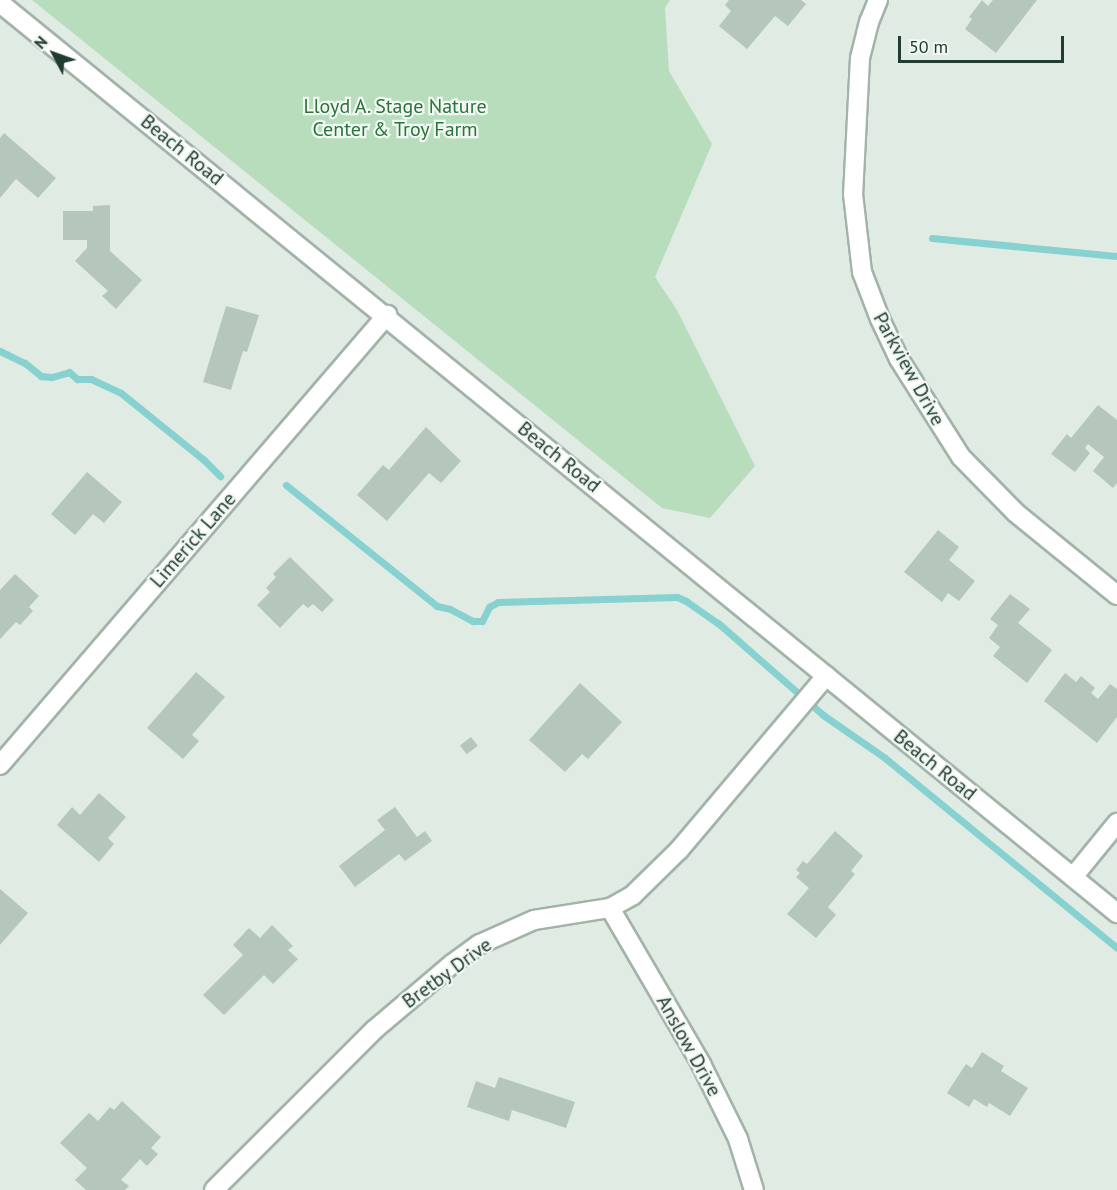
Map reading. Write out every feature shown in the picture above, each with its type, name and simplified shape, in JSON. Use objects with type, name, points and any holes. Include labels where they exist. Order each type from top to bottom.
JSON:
[{"type":"street","name":"Parkview Drive","points":[[878,0],[869,22],[860,58],[853,194],[862,272],[880,319],[899,359],[961,457],[1004,502],[1117,595]]},
{"type":"street","name":"Beach Road","points":[[0,3],[387,315],[1073,877],[1114,903]]},
{"type":"street","name":"Limerick Lane","points":[[0,765],[387,315]]},
{"type":"street","name":"Bretby Drive","points":[[214,1190],[375,1030],[452,964],[480,944],[534,920],[610,908],[633,895],[679,850],[826,676]]},
{"type":"street","points":[[1073,877],[1117,823]]},
{"type":"street","name":"Anslow Drive","points":[[610,908],[701,1064],[738,1139],[754,1190]]},
{"type":"green space","name":"Lloyd A. Stage Nature Center & Troy Farm","points":[[32,0],[670,0],[665,8],[669,71],[712,144],[655,277],[677,310],[755,466],[710,518],[662,508]]},
{"type":"building","points":[[729,0],[801,0],[806,4],[788,26],[775,16],[747,49],[719,26],[731,11],[725,5]]},
{"type":"building","points":[[982,0],[988,6],[993,0],[1037,0],[996,53],[965,29],[972,19],[969,17]]},
{"type":"building","points":[[4,133],[56,178],[38,198],[16,179],[0,198],[0,138]]},
{"type":"building","points":[[110,205],[110,251],[142,280],[116,309],[102,296],[108,291],[75,261],[87,248],[87,240],[63,240],[63,211],[93,211],[93,206]]},
{"type":"building","points":[[226,306],[259,315],[247,352],[243,351],[231,390],[203,382]]},
{"type":"building","points":[[1098,405],[1117,420],[1117,483],[1113,488],[1093,471],[1104,457],[1088,444],[1085,448],[1090,453],[1075,472],[1051,454],[1067,434],[1071,438]]},
{"type":"building","points":[[426,427],[461,461],[441,483],[429,473],[387,521],[357,495],[383,465],[389,470]]},
{"type":"building","points":[[87,472],[122,502],[104,523],[93,514],[75,535],[51,514]]},
{"type":"building","points":[[938,530],[959,547],[949,560],[975,581],[959,601],[948,593],[942,602],[904,572]]},
{"type":"building","points":[[290,557],[334,600],[322,612],[313,604],[308,608],[303,604],[280,628],[257,605],[270,592],[266,588],[276,577],[273,574]]},
{"type":"building","points":[[15,574],[39,596],[29,607],[33,611],[20,625],[16,622],[0,639],[0,590]]},
{"type":"building","points":[[1010,594],[1030,609],[1018,623],[1052,650],[1027,683],[993,656],[1000,647],[989,638],[998,625],[990,619]]},
{"type":"building","points":[[196,672],[225,697],[192,735],[199,741],[183,759],[147,728]]},
{"type":"building","points":[[1065,673],[1076,682],[1081,676],[1095,688],[1091,693],[1098,699],[1110,684],[1117,689],[1117,717],[1097,743],[1044,701]]},
{"type":"building","points":[[580,683],[622,722],[588,759],[582,754],[565,772],[529,740]]},
{"type":"building","points":[[471,737],[478,746],[467,754],[460,746]]},
{"type":"building","points":[[99,793],[126,817],[108,838],[114,844],[99,862],[57,825],[72,807],[80,815]]},
{"type":"building","points":[[395,807],[417,837],[425,831],[432,841],[405,861],[399,854],[355,887],[339,866],[385,830],[377,820]]},
{"type":"building","points":[[835,831],[863,856],[851,871],[855,874],[828,907],[836,915],[816,938],[787,914],[809,888],[796,877],[800,873],[796,870],[803,861],[807,864]]},
{"type":"building","points":[[0,889],[28,913],[0,945]]},
{"type":"building","points":[[272,925],[293,946],[288,950],[298,959],[273,984],[264,975],[224,1015],[203,995],[243,955],[233,945],[249,928],[260,938]]},
{"type":"building","points":[[982,1052],[1004,1066],[1001,1071],[1028,1088],[1010,1116],[989,1103],[987,1107],[974,1099],[969,1107],[947,1093],[966,1064],[972,1068]]},
{"type":"building","points":[[499,1077],[575,1102],[566,1128],[512,1110],[509,1121],[467,1107],[476,1081],[495,1088]]},
{"type":"building","points":[[122,1101],[161,1137],[151,1148],[158,1154],[147,1166],[140,1159],[121,1180],[129,1186],[125,1190],[86,1190],[75,1180],[87,1168],[60,1143],[89,1113],[98,1121],[110,1107],[114,1110]]},
{"type":"waterway","points":[[932,238],[1117,256]]},
{"type":"waterway","points":[[0,351],[25,363],[41,376],[52,377],[69,372],[77,379],[91,379],[121,393],[204,460],[220,476]]},
{"type":"waterway","points":[[286,485],[437,606],[450,609],[473,621],[482,621],[489,607],[498,602],[677,597],[686,601],[718,623],[823,715],[885,758],[1117,948]]}]
